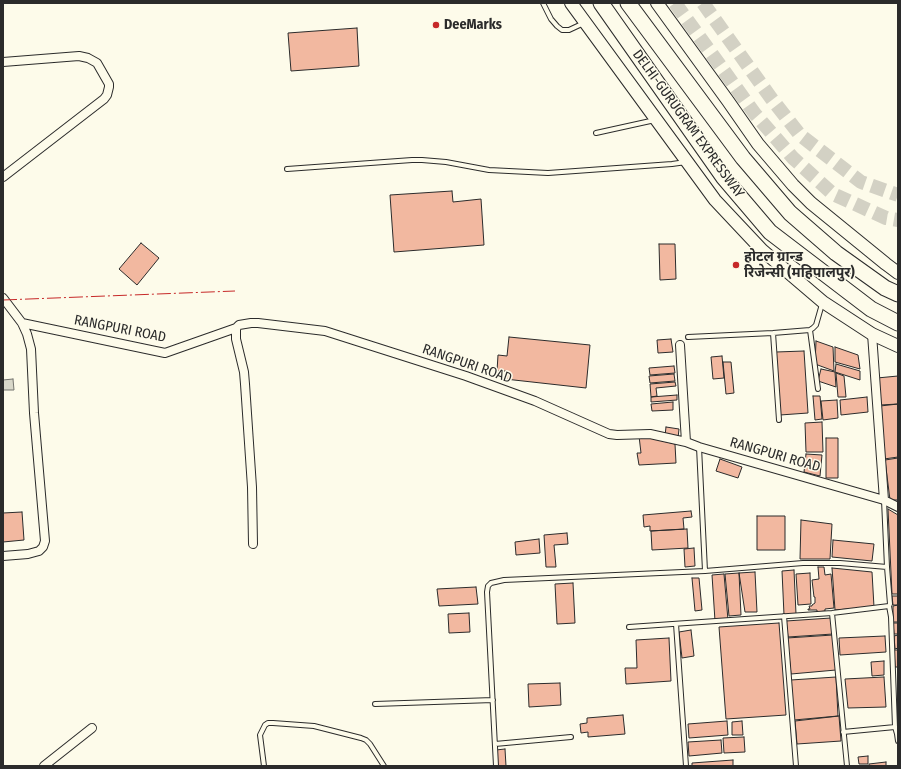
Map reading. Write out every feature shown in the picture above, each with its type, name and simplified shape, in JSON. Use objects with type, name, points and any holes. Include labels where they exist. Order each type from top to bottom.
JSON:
[{"type":"highway","name":"DELHI-GURUGRAM EXPRESSWAY","points":[[601,3],[724,178],[770,232],[871,309],[898,323]]},
{"type":"highway","name":"DELHI-GURUGRAM EXPRESSWAY","points":[[628,3],[743,158],[790,213],[836,253],[885,288],[898,294]]},
{"type":"main road","points":[[571,3],[715,200],[762,250],[823,302],[872,334],[898,346]]},
{"type":"main road","points":[[657,3],[758,144],[792,185],[811,203],[898,273]]},
{"type":"street","points":[[3,62],[79,56],[88,58],[97,63],[109,84],[107,95],[104,99],[3,178]]},
{"type":"street","points":[[3,298],[7,308],[22,323],[31,348],[34,413],[45,541],[43,547],[39,551],[28,554],[3,556]]},
{"type":"street","name":"RANGPURI ROAD","points":[[22,323],[165,353],[239,326],[258,323],[325,331],[453,371],[534,401],[609,434],[646,434],[686,442],[884,500],[898,507]]},
{"type":"street","points":[[236,328],[236,339],[246,384],[252,487],[253,544]]},
{"type":"street","points":[[872,334],[884,500]]},
{"type":"street","points":[[680,345],[686,442]]},
{"type":"street","points":[[44,766],[92,728]]},
{"type":"lane","points":[[543,3],[551,19],[562,30],[569,30],[584,22]]},
{"type":"lane","points":[[596,133],[657,120]]},
{"type":"lane","points":[[287,169],[412,160],[446,162],[483,169],[548,173],[688,162]]},
{"type":"lane","points":[[688,337],[810,330],[816,325],[823,302]]},
{"type":"lane","points":[[810,330],[818,389]]},
{"type":"lane","points":[[774,333],[779,420]]},
{"type":"lane","points":[[699,447],[704,571]]},
{"type":"lane","points":[[884,500],[889,606],[891,618],[894,727],[898,740]]},
{"type":"lane","points":[[496,766],[487,592],[488,586],[491,583],[504,580],[704,571],[804,564],[840,563],[887,567]]},
{"type":"lane","points":[[629,627],[832,613],[889,606]]},
{"type":"lane","points":[[832,613],[847,766]]},
{"type":"lane","points":[[784,616],[796,766]]},
{"type":"lane","points":[[676,624],[686,766]]},
{"type":"lane","points":[[375,704],[492,700]]},
{"type":"lane","points":[[264,766],[260,735],[265,725],[272,723],[314,726],[361,738],[370,744],[384,766]]},
{"type":"lane","points":[[843,732],[894,727]]},
{"type":"lane","points":[[495,744],[571,737]]},
{"type":"shaded area","points":[[13,379],[14,390],[3,390],[3,380]]},
{"type":"building","points":[[357,28],[359,66],[291,71],[288,33]]},
{"type":"building","points":[[452,191],[453,202],[481,199],[484,245],[394,252],[390,195]]},
{"type":"building","points":[[141,243],[159,258],[137,285],[119,269]]},
{"type":"building","points":[[659,244],[675,244],[676,279],[660,280]]},
{"type":"building","points":[[509,337],[590,345],[586,388],[505,379],[506,371],[497,371],[498,355],[507,356]]},
{"type":"building","points":[[671,339],[673,352],[658,353],[657,340]]},
{"type":"building","points":[[816,341],[833,347],[834,371],[815,364]]},
{"type":"building","points":[[835,347],[858,355],[860,369],[835,362]]},
{"type":"building","points":[[804,351],[808,413],[780,415],[776,352]]},
{"type":"building","points":[[722,356],[724,378],[713,379],[711,357]]},
{"type":"building","points":[[723,362],[731,362],[734,393],[726,394]]},
{"type":"building","points":[[836,364],[860,371],[860,380],[835,372]]},
{"type":"building","points":[[674,366],[675,373],[650,375],[649,368]]},
{"type":"building","points":[[821,369],[835,372],[836,387],[818,381]]},
{"type":"building","points":[[836,373],[844,376],[846,397],[838,397]]},
{"type":"building","points":[[674,374],[675,381],[650,383],[649,376]]},
{"type":"building","points":[[898,376],[898,404],[880,405],[877,378]]},
{"type":"building","points":[[675,382],[676,386],[656,388],[657,396],[651,397],[650,384]]},
{"type":"building","points":[[677,395],[677,400],[651,402],[651,397]]},
{"type":"building","points":[[813,396],[820,396],[822,419],[815,420]]},
{"type":"building","points":[[867,397],[868,412],[841,415],[840,400]]},
{"type":"building","points":[[837,400],[838,418],[823,420],[821,401]]},
{"type":"building","points":[[673,402],[673,410],[652,411],[651,404]]},
{"type":"building","points":[[898,404],[898,457],[884,459],[880,406]]},
{"type":"building","points":[[822,422],[823,452],[806,452],[805,423]]},
{"type":"building","points":[[666,427],[679,429],[678,438],[665,436]]},
{"type":"building","points":[[639,436],[675,444],[676,463],[639,465],[637,453],[641,453]]},
{"type":"building","points":[[826,438],[838,438],[838,478],[826,478]]},
{"type":"building","points":[[806,454],[822,455],[820,476],[804,472]]},
{"type":"building","points":[[898,458],[898,500],[890,500],[885,460]]},
{"type":"building","points":[[720,459],[742,467],[738,478],[716,471]]},
{"type":"building","points":[[888,509],[898,515],[898,594],[892,594]]},
{"type":"building","points":[[691,511],[692,517],[683,518],[684,529],[650,531],[650,526],[644,527],[643,515]]},
{"type":"building","points":[[22,512],[24,540],[3,542],[3,513]]},
{"type":"building","points":[[757,516],[785,516],[785,550],[757,550]]},
{"type":"building","points":[[801,520],[832,524],[830,559],[800,559]]},
{"type":"building","points":[[687,529],[688,548],[652,550],[651,531]]},
{"type":"building","points":[[567,533],[568,544],[554,545],[556,567],[546,567],[544,535]]},
{"type":"building","points":[[539,539],[540,553],[516,555],[515,542]]},
{"type":"building","points":[[833,540],[874,544],[872,561],[832,557]]},
{"type":"building","points":[[694,548],[695,566],[685,567],[684,549]]},
{"type":"building","points":[[818,567],[824,567],[825,575],[831,574],[834,608],[817,612],[817,610],[808,609],[810,609],[809,606],[812,606],[815,603],[812,580],[819,579]]},
{"type":"building","points":[[832,568],[872,572],[874,607],[835,610]]},
{"type":"building","points":[[794,570],[796,614],[784,615],[782,571]]},
{"type":"building","points":[[755,572],[757,612],[745,612],[739,573]]},
{"type":"building","points":[[739,573],[741,615],[729,616],[725,574]]},
{"type":"building","points":[[810,573],[811,604],[798,605],[796,574]]},
{"type":"building","points":[[724,574],[728,620],[715,621],[712,575]]},
{"type":"building","points":[[692,578],[699,578],[702,610],[695,611]]},
{"type":"building","points":[[573,583],[575,623],[557,624],[555,584]]},
{"type":"building","points":[[476,587],[478,604],[439,606],[437,589]]},
{"type":"building","points":[[892,596],[898,596],[898,605],[893,605]]},
{"type":"building","points":[[898,605],[898,622],[893,622],[893,606]]},
{"type":"building","points":[[469,613],[470,632],[449,633],[448,614]]},
{"type":"building","points":[[831,618],[833,634],[788,637],[786,621]]},
{"type":"building","points":[[779,623],[786,715],[726,719],[719,627]]},
{"type":"building","points":[[893,623],[898,623],[898,634],[894,634]]},
{"type":"building","points":[[691,630],[694,656],[682,658],[679,632]]},
{"type":"building","points":[[833,635],[836,670],[791,674],[787,638]]},
{"type":"building","points":[[898,635],[898,648],[895,649],[894,636]]},
{"type":"building","points":[[885,636],[886,652],[840,655],[839,638]]},
{"type":"building","points":[[669,638],[671,681],[626,684],[625,668],[637,668],[636,640]]},
{"type":"building","points":[[894,650],[898,650],[898,667],[895,667]]},
{"type":"building","points":[[884,661],[884,675],[872,676],[871,662]]},
{"type":"building","points":[[836,677],[838,716],[794,720],[791,680]]},
{"type":"building","points":[[884,677],[886,707],[848,708],[845,679]]},
{"type":"building","points":[[560,683],[561,705],[529,707],[528,684]]},
{"type":"building","points":[[623,715],[625,734],[588,737],[588,732],[581,733],[580,724],[587,723],[587,718]]},
{"type":"building","points":[[839,716],[841,741],[797,744],[795,721]]},
{"type":"building","points":[[727,721],[728,735],[689,738],[688,724]]},
{"type":"building","points":[[742,721],[743,735],[732,735],[732,722]]},
{"type":"building","points":[[744,737],[745,752],[724,753],[723,738]]},
{"type":"building","points":[[721,740],[722,753],[689,756],[688,742]]},
{"type":"building","points":[[505,749],[506,766],[497,766],[496,750]]},
{"type":"building","points":[[868,756],[868,764],[859,764],[858,757]]},
{"type":"building","points":[[733,760],[733,766],[692,766],[692,763]]},
{"type":"building","points":[[886,762],[886,766],[869,766],[869,764]]},
{"type":"tunnel","points":[[675,3],[755,114],[793,158],[833,194],[886,218],[898,220]]},
{"type":"tunnel","points":[[703,3],[771,98],[800,135],[861,182],[898,195]]},
{"type":"power","points":[[3,300],[235,291]]},
{"type":"place","name":"DeeMarks","points":[[436,25]]},
{"type":"place","name":"होटल ग्रान्ड रिजेन्सी (महिपालपुर)","points":[[736,265]]}]
